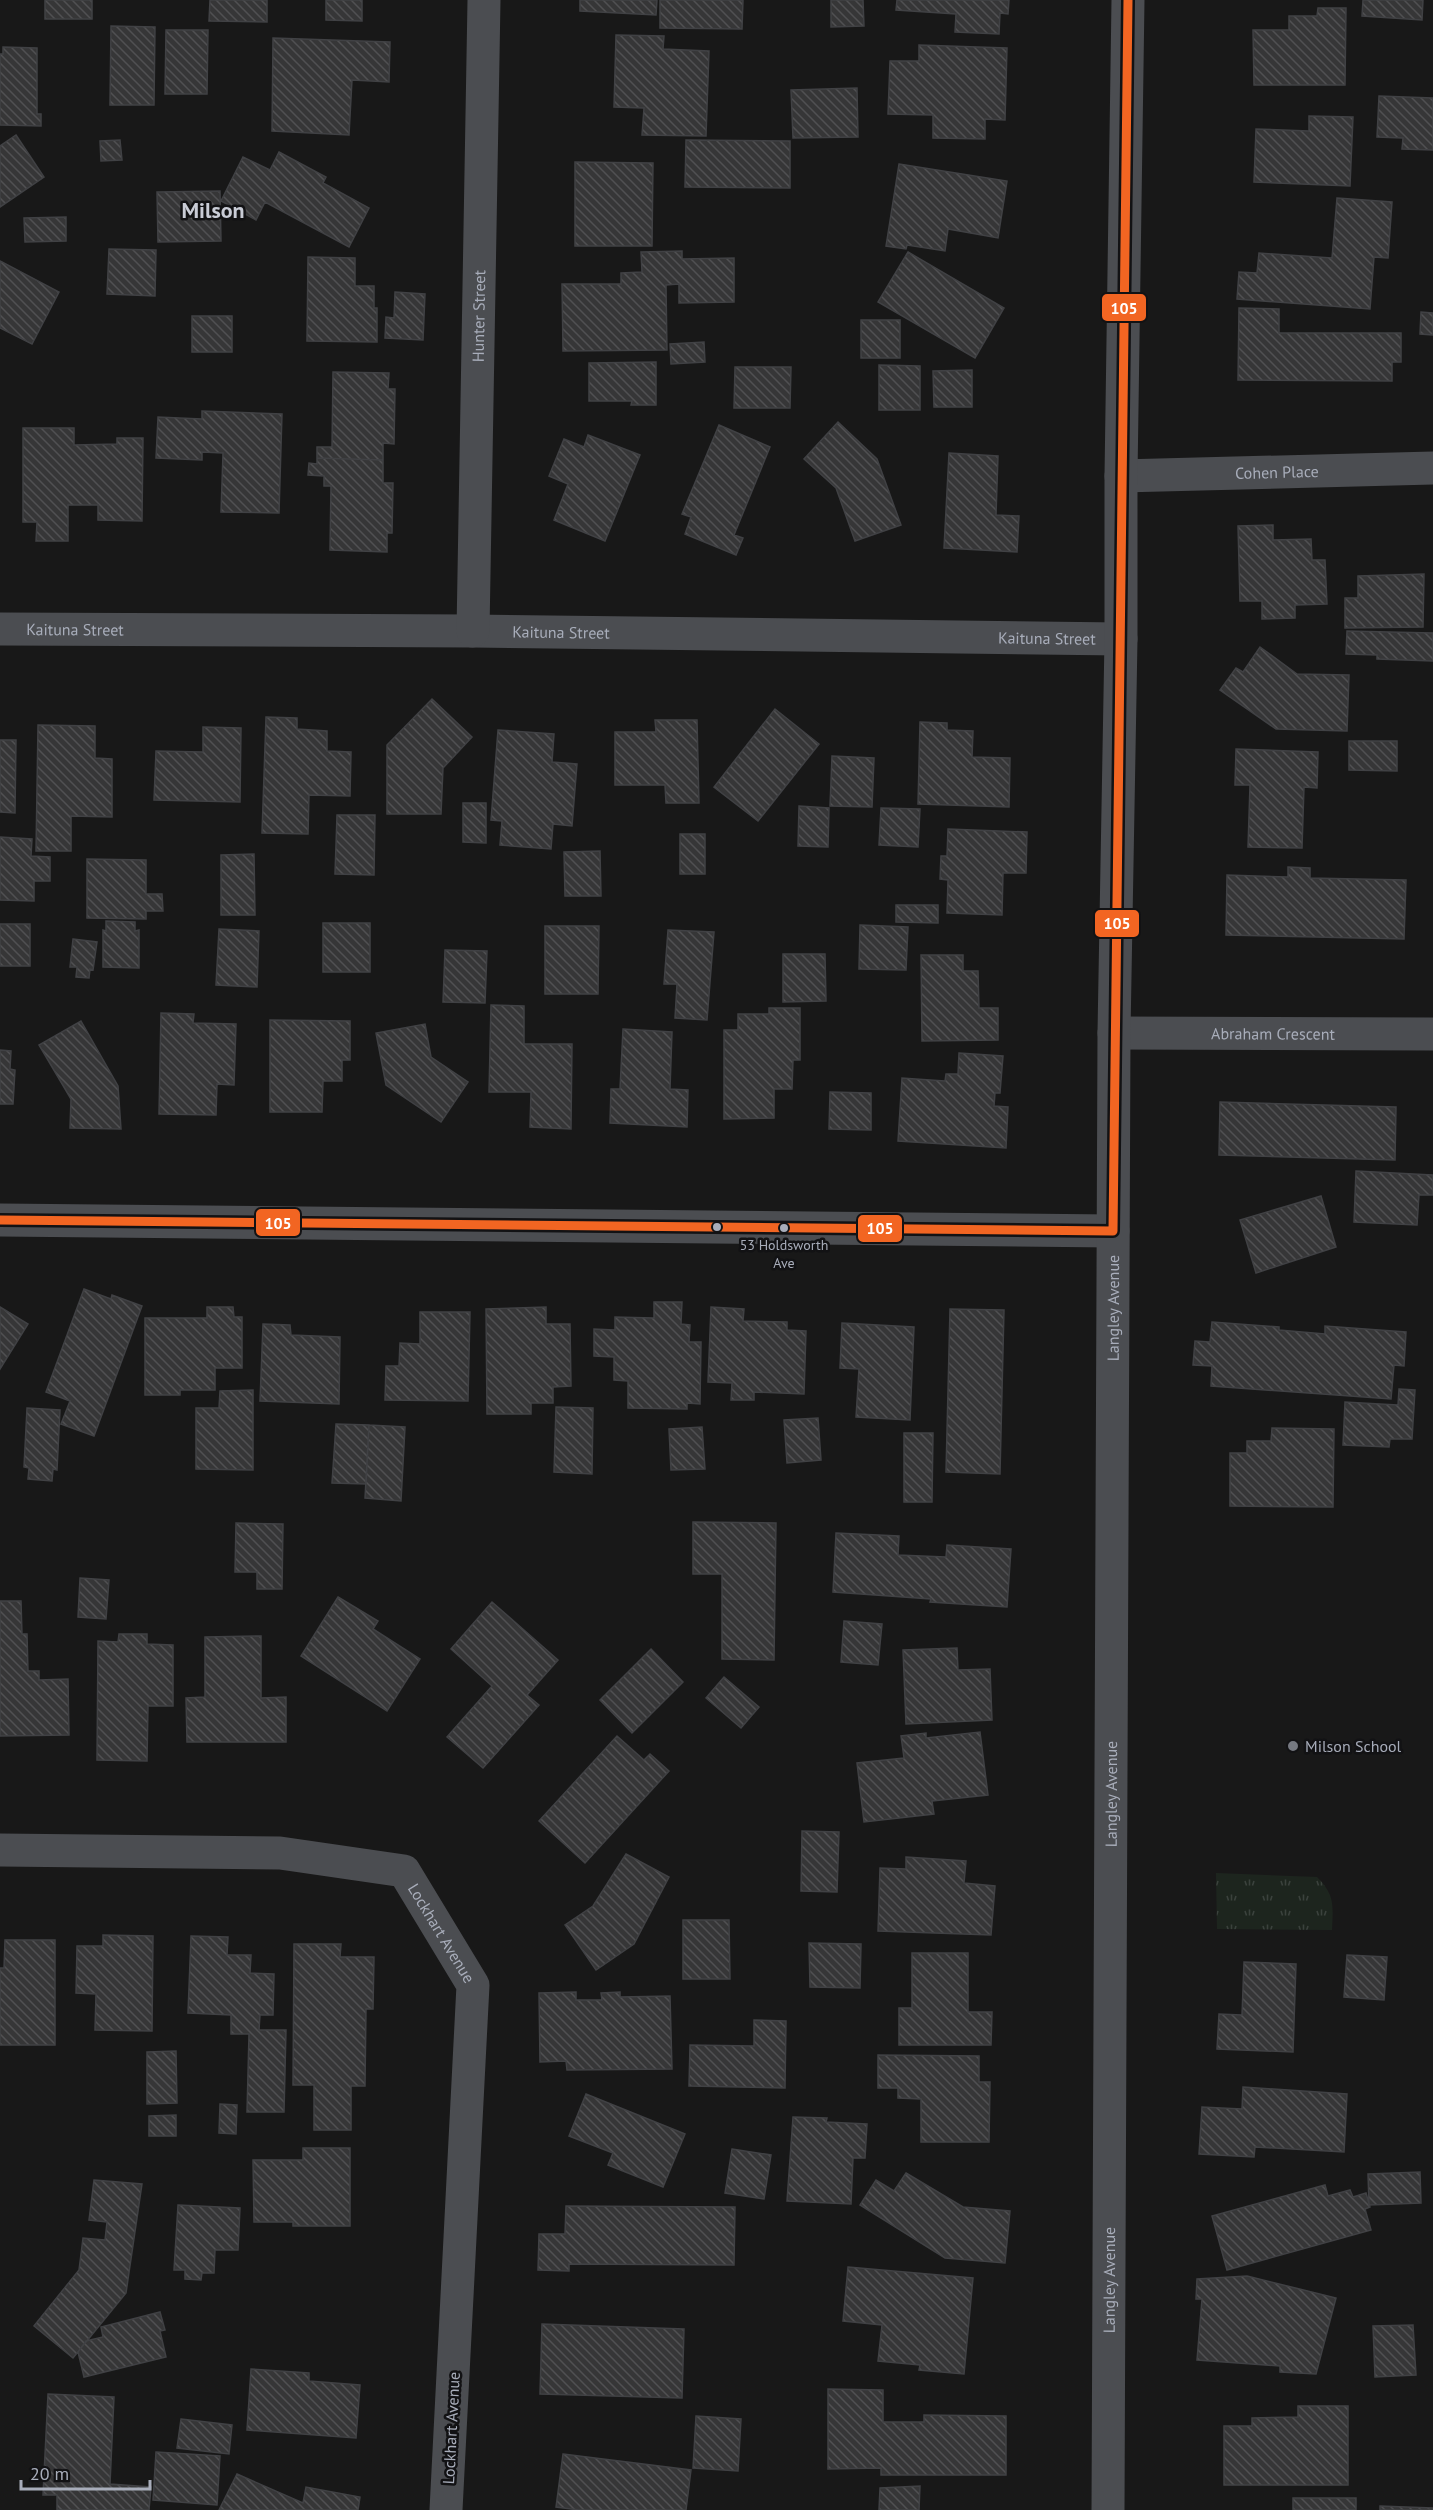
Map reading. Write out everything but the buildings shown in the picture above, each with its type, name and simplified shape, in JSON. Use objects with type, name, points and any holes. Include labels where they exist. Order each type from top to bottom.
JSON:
[{"type":"street","name":"Hunter Street","points":[[473,631],[484,0]]},
{"type":"street","name":"Langley Avenue","points":[[1108,2510],[1114,1033],[1128,0]]},
{"type":"street","name":"Cohen Place","points":[[1120,476],[1433,468]]},
{"type":"street","name":"Kaituna Street","points":[[0,629],[473,631],[1121,639]]},
{"type":"street","name":"Abraham Crescent","points":[[1114,1033],[1433,1034]]},
{"type":"street","points":[[0,1220],[1113,1231]]},
{"type":"street","name":"Lockhart Avenue","points":[[0,1850],[280,1853],[404,1871],[473,1985],[446,2510]]},
{"type":"green space","points":[[1216,1873],[1317,1877],[1327,1889],[1332,1901],[1332,1930],[1217,1929]]},
{"type":"transit line","name":"105","points":[[1113,1231],[1128,0]]},
{"type":"transit line","name":"105","points":[[0,1220],[1113,1231]]},
{"type":"place","name":"53 Holdsworth Ave","points":[[784,1228]]},
{"type":"place","name":"Milson School","points":[[1293,1746]]},
{"type":"district","name":"Milson","points":[[213,210]]}]
